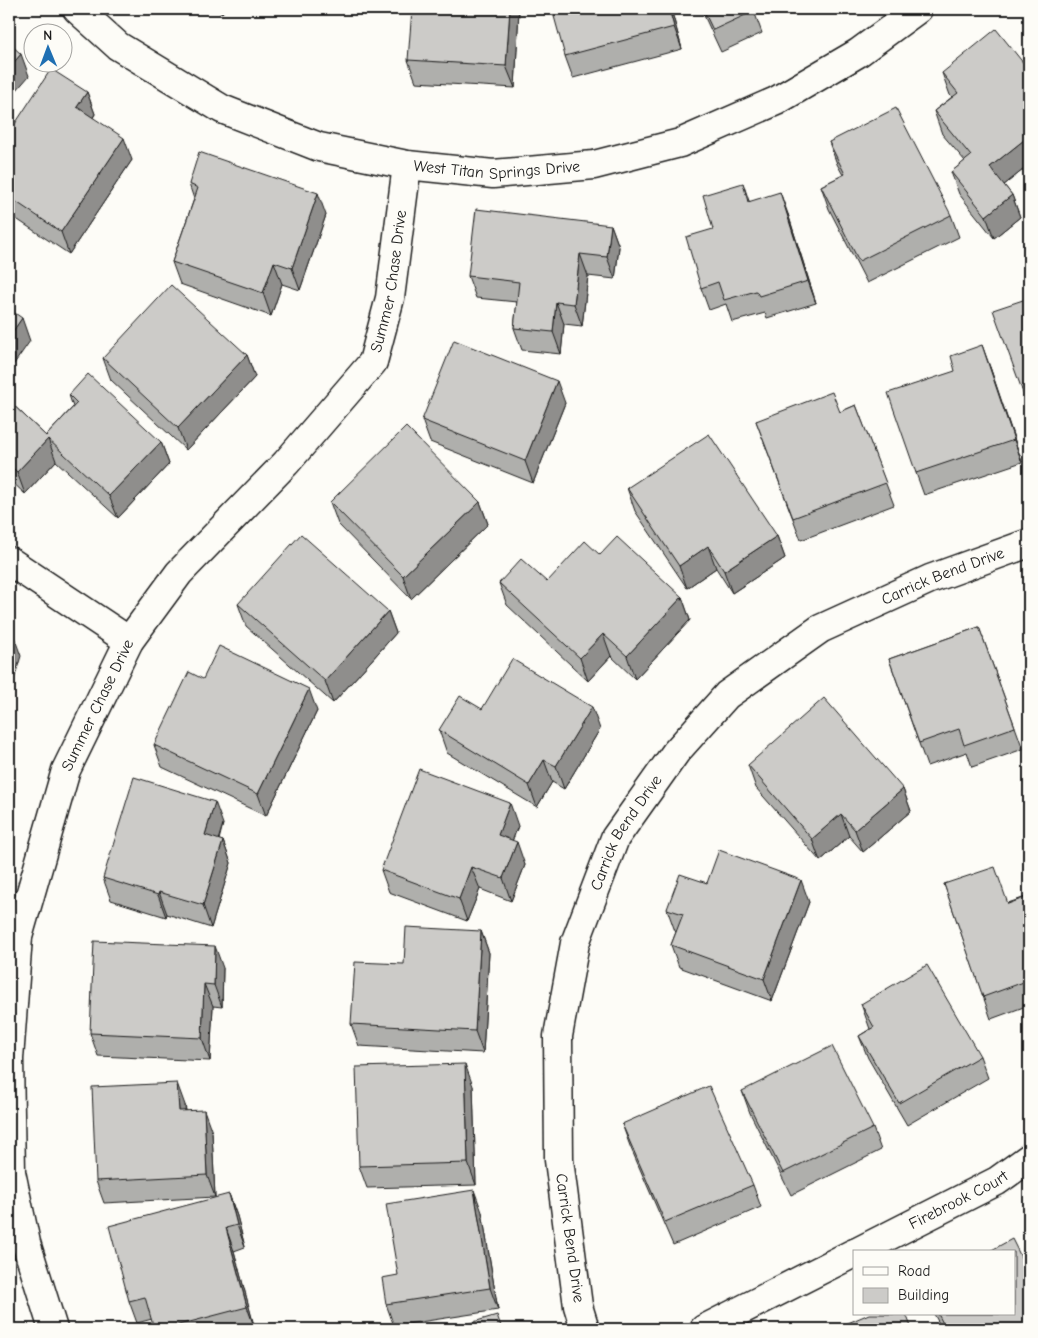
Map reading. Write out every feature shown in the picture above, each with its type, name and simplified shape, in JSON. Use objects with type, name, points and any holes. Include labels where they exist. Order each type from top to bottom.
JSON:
[{"type":"street","name":"West Titan Springs Drive","points":[[77,9],[118,46],[222,109],[319,147],[407,165],[493,174],[594,165],[680,143],[776,101],[858,53],[918,9]]},
{"type":"street","name":"Summer Chase Drive","points":[[54,1329],[26,1243],[11,1172],[9,1059],[18,937],[66,770],[129,641],[179,573],[286,463],[373,362],[390,298],[407,165]]},
{"type":"street","name":"Carrick Bend Drive","points":[[585,1329],[578,1306],[559,1160],[558,1036],[576,942],[615,838],[682,745],[727,695],[820,629],[930,579],[1029,543]]},
{"type":"street","points":[[9,561],[129,641]]},
{"type":"street","name":"Firebrook Court","points":[[860,1250],[997,1181],[1029,1158]]},
{"type":"street","name":"Firebrook Court","points":[[704,1329],[853,1254]]},
{"type":"building","points":[[412,9],[510,9],[506,66],[408,60]]},
{"type":"building","points":[[552,9],[669,9],[674,27],[565,56]]},
{"type":"building","points":[[703,9],[753,9],[754,11],[713,30]]},
{"type":"building","points":[[996,29],[1029,70],[1029,136],[990,167],[1012,195],[986,216],[951,172],[971,156],[934,111],[958,93],[942,73]]},
{"type":"building","points":[[9,43],[21,54],[9,68]]},
{"type":"building","points":[[49,72],[56,72],[87,92],[77,107],[124,138],[61,232],[9,197],[9,133]]},
{"type":"building","points":[[896,108],[951,215],[859,261],[821,186],[845,174],[829,142]]},
{"type":"building","points":[[199,152],[318,193],[292,268],[274,262],[263,293],[172,262],[198,188],[189,184]]},
{"type":"building","points":[[743,183],[748,202],[780,192],[808,281],[759,296],[756,291],[724,300],[718,282],[701,288],[686,237],[713,229],[703,195]]},
{"type":"building","points":[[476,209],[611,225],[607,257],[580,254],[574,304],[556,302],[553,332],[514,328],[519,282],[468,276]]},
{"type":"building","points":[[171,285],[247,355],[178,428],[103,358]]},
{"type":"building","points":[[1029,298],[1029,387],[1022,390],[993,310]]},
{"type":"building","points":[[9,309],[22,318],[9,337]]},
{"type":"building","points":[[454,340],[557,381],[525,461],[422,420]]},
{"type":"building","points":[[982,345],[1014,440],[916,473],[888,393],[955,371],[951,356]]},
{"type":"building","points":[[88,374],[161,442],[109,496],[48,439],[17,472],[9,464],[9,401],[46,436],[77,403],[69,395]]},
{"type":"building","points":[[832,392],[840,412],[856,405],[886,483],[793,518],[756,421]]},
{"type":"building","points":[[406,427],[480,502],[403,576],[330,502]]},
{"type":"building","points":[[709,434],[777,536],[724,571],[708,546],[679,566],[627,488]]},
{"type":"building","points":[[301,534],[388,611],[325,681],[238,604]]},
{"type":"building","points":[[617,537],[682,597],[627,656],[603,634],[580,658],[499,583],[521,559],[547,582],[585,541],[600,555]]},
{"type":"building","points":[[979,627],[1015,727],[964,745],[959,729],[919,743],[889,659]]},
{"type":"building","points":[[9,632],[13,634],[9,648]]},
{"type":"building","points":[[219,646],[309,689],[258,794],[154,745],[189,672],[203,679]]},
{"type":"building","points":[[512,659],[592,707],[556,766],[544,760],[529,785],[439,730],[460,696],[482,709]]},
{"type":"building","points":[[824,698],[903,789],[855,830],[841,814],[812,839],[748,765]]},
{"type":"building","points":[[419,769],[510,803],[498,835],[517,842],[503,878],[471,867],[459,899],[381,870]]},
{"type":"building","points":[[134,777],[215,802],[205,835],[223,841],[203,905],[159,892],[158,895],[103,878]]},
{"type":"building","points":[[719,850],[801,880],[764,979],[671,945],[683,914],[667,909],[680,874],[707,883]]},
{"type":"building","points":[[995,867],[1008,904],[1029,896],[1029,980],[983,997],[944,884]]},
{"type":"building","points":[[406,927],[481,931],[475,1031],[351,1024],[355,962],[404,964]]},
{"type":"building","points":[[94,941],[215,946],[214,985],[204,984],[202,1038],[90,1033]]},
{"type":"building","points":[[927,965],[980,1056],[899,1103],[859,1036],[874,1027],[861,1004]]},
{"type":"building","points":[[832,1046],[873,1128],[783,1173],[742,1091]]},
{"type":"building","points":[[465,1064],[468,1163],[359,1166],[356,1067]]},
{"type":"building","points":[[177,1083],[179,1111],[204,1110],[207,1175],[96,1181],[92,1087]]},
{"type":"building","points":[[709,1086],[753,1185],[665,1222],[622,1124]]},
{"type":"building","points":[[474,1190],[490,1288],[386,1304],[382,1278],[398,1275],[386,1204]]},
{"type":"building","points":[[229,1194],[237,1225],[226,1228],[247,1307],[163,1329],[154,1329],[145,1297],[129,1301],[109,1226]]},
{"type":"building","points":[[1012,1239],[1029,1273],[1029,1329],[946,1329],[939,1316],[1016,1316],[1016,1250],[992,1250]]},
{"type":"building","points":[[497,1315],[502,1329],[450,1329]]},
{"type":"building","points":[[864,1316],[907,1316],[912,1329],[834,1329]]},
{"type":"building","points":[[258,1324],[260,1329],[242,1329]]}]
